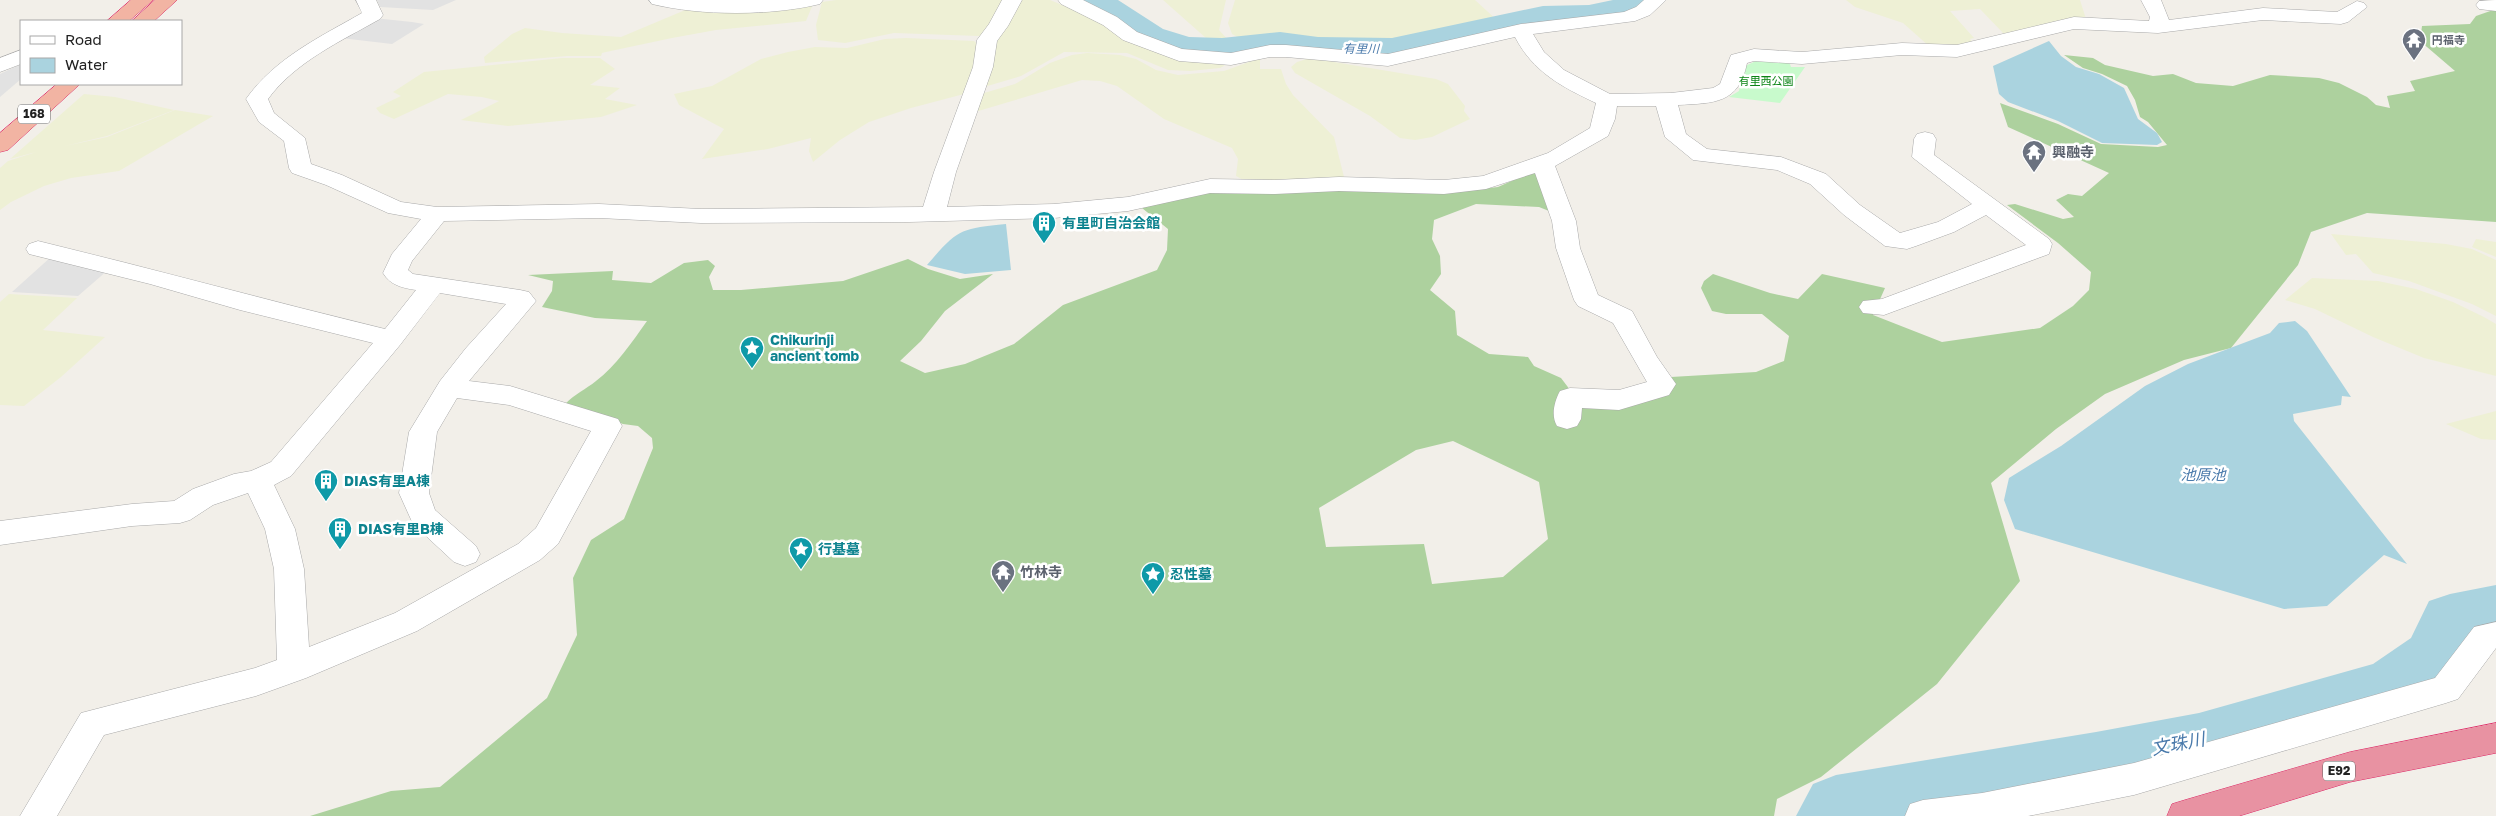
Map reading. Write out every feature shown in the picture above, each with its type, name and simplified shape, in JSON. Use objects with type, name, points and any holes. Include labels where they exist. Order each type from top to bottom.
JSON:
[{"type":"highway","points":[[118,20],[143,0]]},
{"type":"highway","points":[[143,20],[167,0]]},
{"type":"highway","name":"168","points":[[0,120],[41,85]]},
{"type":"highway","name":"168","points":[[0,145],[68,85]]},
{"type":"highway","name":"E92","points":[[2186,816],[2350,768],[2496,738]]},
{"type":"street","points":[[366,0],[372,15],[296,62],[265,85],[257,99],[259,105],[274,126],[294,138],[300,168],[334,180],[396,208],[437,214],[599,211],[700,216],[1054,211],[1128,204],[1210,186],[1275,187],[1339,184],[1444,187],[1486,182],[1556,158],[1600,130],[1607,100]]},
{"type":"street","points":[[659,0],[682,4],[752,5],[813,0]]},
{"type":"street","points":[[933,214],[945,172],[983,67],[987,40],[998,26],[1012,0]]},
{"type":"street","points":[[1068,0],[1110,21],[1130,36],[1164,51],[1179,55],[1231,59],[1270,51],[1286,51],[1388,60],[1521,30],[1628,17],[1643,11],[1656,0]]},
{"type":"street","points":[[2151,0],[2160,17],[2158,27]]},
{"type":"street","points":[[1521,30],[1528,45],[1546,68],[1607,100],[1665,99],[1697,98],[1722,93],[1730,87],[1738,59],[1754,55],[1802,58],[1902,49],[1957,51],[2063,24],[2085,22],[2158,27],[2263,14],[2341,18],[2357,7]]},
{"type":"street","points":[[0,66],[20,56]]},
{"type":"street","points":[[1665,99],[1676,137],[1701,155],[1781,164],[1818,179],[1852,210],[1894,241],[1907,241],[1946,227],[1988,205]]},
{"type":"street","points":[[1872,307],[1884,307],[2040,249],[2040,244],[1923,156],[1925,139]]},
{"type":"street","points":[[1543,162],[1564,221],[1568,248],[1587,300],[1623,317],[1646,361],[1662,384],[1659,388],[1619,400],[1570,398],[1567,419]]},
{"type":"street","points":[[437,214],[401,259],[395,273],[407,281],[520,298],[523,301],[475,354],[450,388],[423,432],[414,493],[423,516],[465,554]]},
{"type":"street","points":[[38,250],[155,276],[240,302],[392,339]]},
{"type":"street","points":[[0,533],[132,515],[180,512],[203,497],[234,486],[256,481],[281,469],[392,339],[434,284]]},
{"type":"street","points":[[38,816],[93,723],[256,682],[406,622],[529,552],[546,536],[608,426],[510,396],[450,388]]},
{"type":"street","points":[[256,481],[280,529],[289,569],[294,668]]},
{"type":"street","points":[[1923,816],[1982,809],[2134,779],[2446,689],[2485,636],[2496,635]]},
{"type":"green space","points":[[836,0],[1005,0],[985,35],[894,33],[845,43],[818,40],[816,25],[822,2]]},
{"type":"green space","points":[[1018,0],[1050,0],[1094,18],[1110,30],[1231,62],[1220,68],[1190,71],[1168,70],[1127,53],[1064,52],[1021,76],[984,87],[994,44]]},
{"type":"green space","points":[[1163,0],[1226,0],[1219,30],[1231,43],[1215,46]]},
{"type":"green space","points":[[1235,0],[1475,0],[1499,22],[1396,44],[1373,46],[1290,40],[1247,42],[1232,34],[1228,23]]},
{"type":"green space","points":[[1846,0],[2080,0],[2086,19],[2004,34],[1980,9],[1950,11],[1974,38],[1970,39],[1973,42],[1952,48],[1930,47],[1903,23],[1855,7]]},
{"type":"green space","points":[[813,4],[806,21],[716,30],[606,52],[602,53],[601,56],[567,56],[485,63],[484,57],[512,34],[525,28],[562,33],[621,37],[690,8]]},
{"type":"green space","points":[[2496,9],[2496,222],[2367,213],[2311,232],[2298,265],[2231,348],[2184,360],[2105,394],[2056,429],[1991,483],[2020,581],[1937,684],[1821,777],[1777,799],[1774,816],[310,816],[391,791],[440,787],[547,698],[577,635],[573,578],[591,540],[624,519],[653,448],[652,438],[638,426],[623,424],[565,404],[610,368],[647,321],[595,318],[542,307],[552,291],[553,281],[528,275],[613,271],[612,280],[651,283],[684,263],[708,260],[715,266],[709,277],[713,290],[741,290],[843,281],[908,259],[928,269],[960,279],[993,274],[945,311],[921,341],[900,361],[925,373],[965,364],[1014,344],[1063,305],[1157,270],[1167,250],[1168,229],[1142,208],[1205,193],[1349,188],[1464,191],[1498,187],[1534,171],[1554,213],[1539,207],[1476,204],[1434,220],[1432,239],[1440,256],[1441,274],[1430,290],[1455,311],[1457,335],[1489,354],[1528,357],[1534,366],[1561,378],[1580,403],[1671,377],[1756,372],[1784,361],[1789,336],[1762,314],[1726,314],[1712,311],[1701,288],[1704,281],[1713,274],[1770,293],[1798,299],[1822,274],[1885,288],[1873,315],[1942,342],[2040,328],[2073,306],[2089,290],[2091,272],[2058,243],[2007,205],[2015,204],[2063,219],[2074,217],[2056,200],[2068,194],[2082,196],[2109,173],[2008,127],[2000,103],[2058,124],[2101,144],[2158,147],[2167,145],[2148,122],[2140,117],[2135,100],[2127,86],[2102,74],[2083,68],[2064,55],[2093,58],[2105,65],[2153,76],[2173,74],[2196,83],[2233,86],[2270,75],[2319,78],[2339,83],[2367,97],[2376,105],[2390,108],[2387,96],[2415,91],[2410,81],[2455,71],[2420,41],[2422,26],[2470,24],[2476,16]],"holes":[[[1453,441],[1539,482],[1548,539],[1503,577],[1432,584],[1424,544],[1326,547],[1319,508],[1416,450]]]},
{"type":"green space","points":[[885,39],[974,41],[980,46],[973,75],[964,94],[911,108],[869,122],[840,140],[813,162],[809,151],[811,138],[768,149],[702,159],[724,129],[679,105],[674,94],[712,86],[761,59],[788,52],[815,47],[847,48]]},
{"type":"green space","points":[[1087,53],[1120,55],[1136,59],[1156,70],[1178,75],[1224,71],[1260,58],[1260,69],[1281,69],[1286,84],[1293,95],[1334,137],[1344,177],[1249,183],[1236,176],[1238,159],[1232,148],[1164,119],[1117,86],[1100,81],[1082,80],[975,112],[984,93],[1015,84],[1050,63],[1072,55]]},
{"type":"green space","points":[[562,58],[600,58],[615,69],[590,85],[620,88],[605,99],[637,105],[601,117],[508,126],[461,120],[499,101],[482,97],[448,94],[394,119],[380,113],[376,108],[401,96],[393,92],[424,72]]},
{"type":"green space","points":[[1310,58],[1436,79],[1448,84],[1465,106],[1464,111],[1470,119],[1432,137],[1415,140],[1400,138],[1370,116],[1295,73],[1291,67],[1297,62]]},
{"type":"green space","name":"有里西公園","points":[[1758,60],[1789,61],[1791,67],[1805,67],[1780,103],[1729,97],[1739,91],[1743,67]]},
{"type":"green space","points":[[84,94],[115,97],[174,110],[107,136],[65,146],[107,137],[175,110],[213,116],[119,171],[71,178],[44,186],[11,202],[0,210],[0,168],[8,161],[36,152],[10,159]]},
{"type":"green space","points":[[2331,234],[2446,244],[2472,249],[2496,260],[2496,316],[2472,304],[2409,281],[2373,273],[2356,254],[2346,255]]},
{"type":"green space","points":[[2476,239],[2496,242],[2496,257],[2472,247]]},
{"type":"green space","points":[[2312,278],[2378,281],[2416,289],[2453,302],[2484,317],[2496,324],[2496,376],[2424,358],[2373,337],[2315,309],[2285,300]]},
{"type":"green space","points":[[9,294],[77,298],[43,330],[105,337],[61,377],[24,406],[0,405],[0,302]]},
{"type":"green space","points":[[2496,411],[2496,440],[2481,439],[2446,424]]},
{"type":"shaded area","points":[[377,0],[456,0],[433,10],[380,7]]},
{"type":"shaded area","points":[[374,18],[424,24],[392,44],[341,38]]},
{"type":"shaded area","points":[[20,64],[20,80],[0,97],[0,74]]},
{"type":"shaded area","points":[[52,256],[108,270],[78,296],[12,292]]},
{"type":"water","points":[[2049,41],[2061,56],[2076,67],[2099,74],[2124,88],[2138,119],[2157,133],[2162,142],[2157,145],[2102,143],[2058,121],[2008,102],[1999,94],[1993,66]]},
{"type":"water","points":[[1006,224],[1011,270],[965,274],[927,265],[946,244],[960,233],[978,227]]},
{"type":"water","name":"池原池","points":[[2295,321],[2307,331],[2351,397],[2342,396],[2341,405],[2293,414],[2294,421],[2407,564],[2384,555],[2327,606],[2284,609],[2015,529],[2004,500],[2009,478],[2061,446],[2145,386],[2188,364],[2270,333],[2279,323]]},
{"type":"waterway","name":"有里川","points":[[1089,0],[1103,6],[1150,37],[1187,48],[1222,49],[1280,43],[1318,48],[1392,49],[1543,17],[1589,16],[1615,11],[1634,5],[1640,0]]},
{"type":"waterway","name":"文珠川","points":[[1829,816],[1836,805],[2096,761],[2199,741],[2391,685],[2432,656],[2450,618],[2496,609]]},
{"type":"place","name":"円福寺","points":[[2414,61]]},
{"type":"place","name":"興融寺","points":[[2034,173]]},
{"type":"place","name":"有里町自治会館","points":[[1044,244]]},
{"type":"place","name":"Chikurinji ancient tomb","points":[[752,369]]},
{"type":"place","name":"DIAS有里A棟","points":[[326,502]]},
{"type":"place","name":"DIAS有里B棟","points":[[340,550]]},
{"type":"place","name":"行基墓","points":[[801,570]]},
{"type":"place","name":"竹林寺","points":[[1003,593]]},
{"type":"place","name":"忍性墓","points":[[1153,595]]}]
